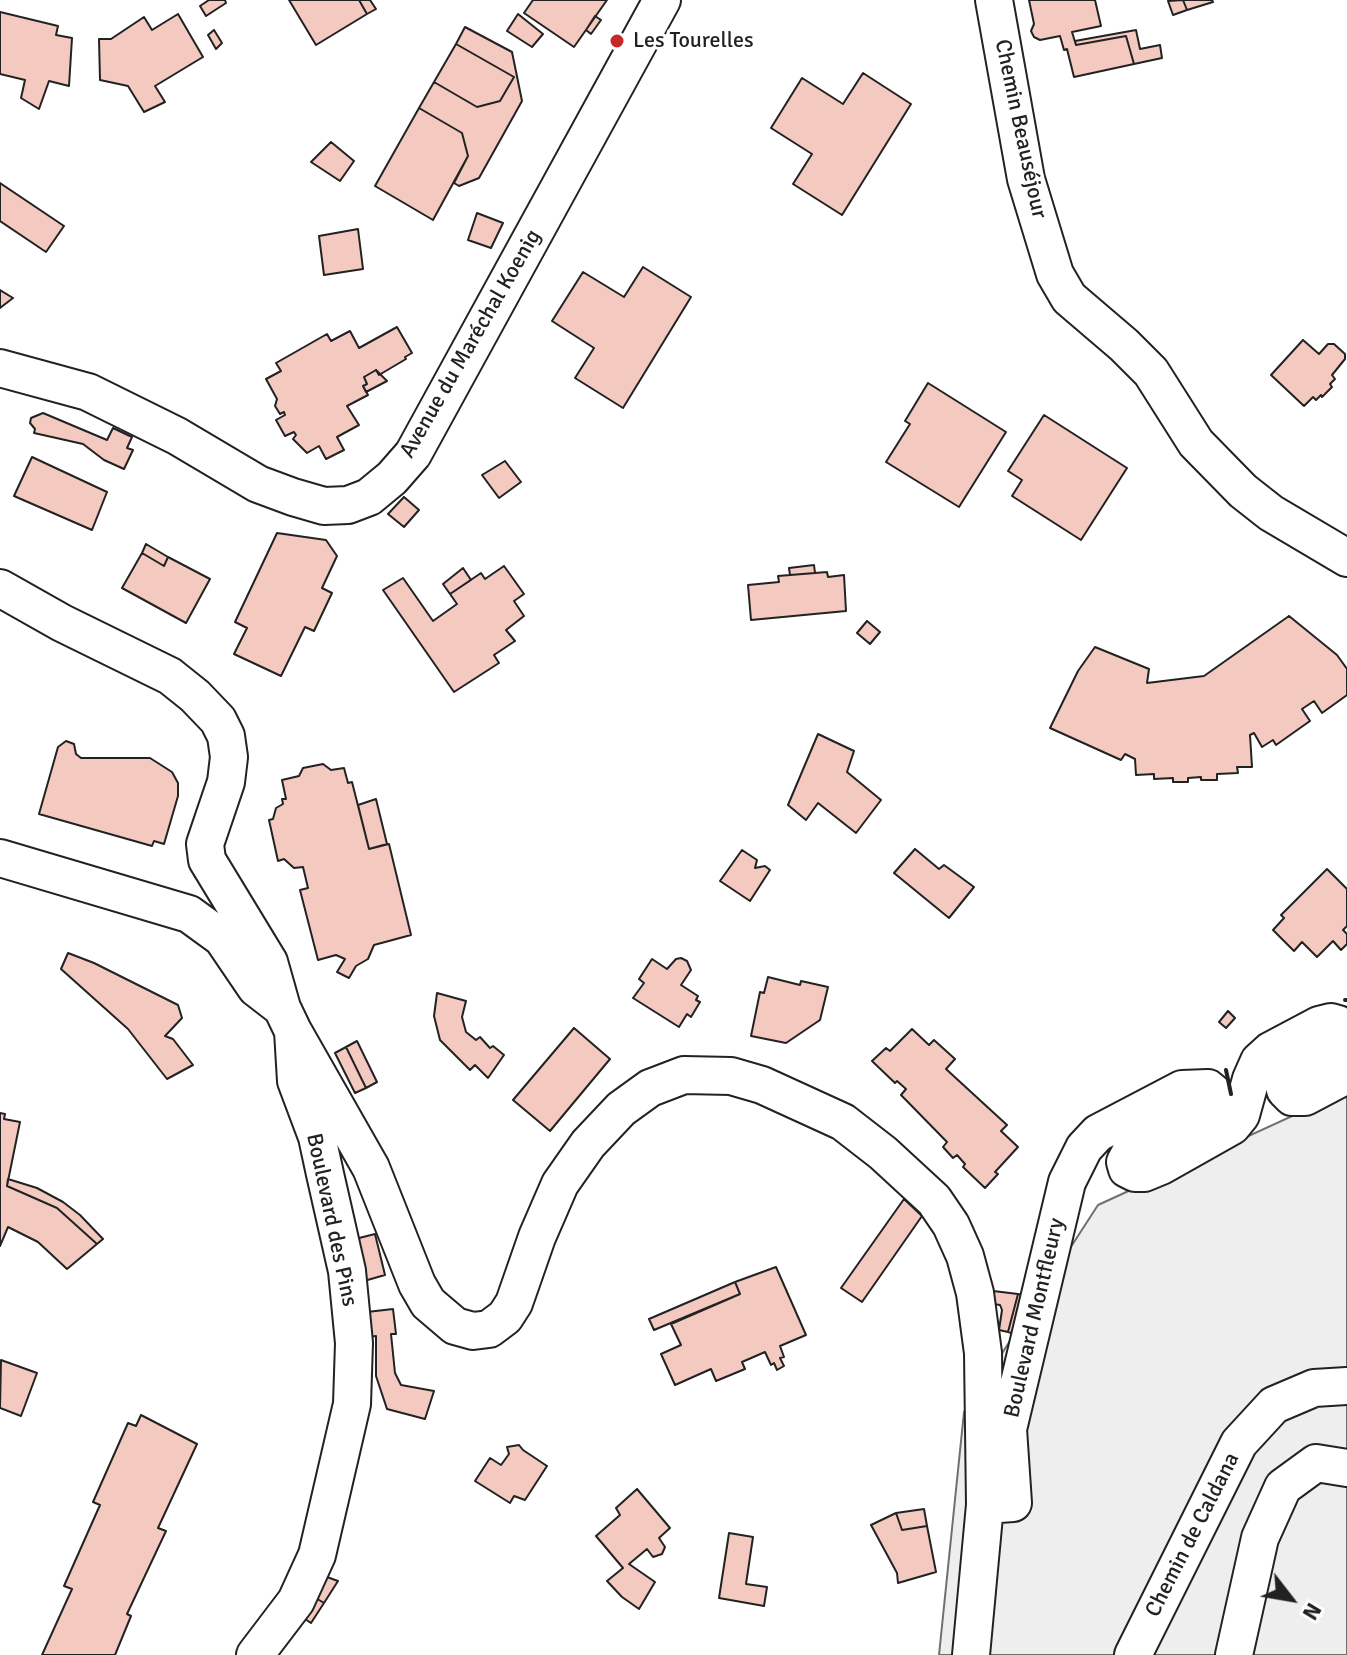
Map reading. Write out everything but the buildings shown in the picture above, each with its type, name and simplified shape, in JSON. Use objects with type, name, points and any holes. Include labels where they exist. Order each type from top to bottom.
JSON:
[{"type":"street","name":"Avenue du Maréchal Koenig","points":[[0,368],[88,392],[177,436],[258,484],[293,497],[324,506],[348,505],[369,497],[392,478],[413,454],[662,0]]},
{"type":"street","name":"Chemin Beauséjour","points":[[994,0],[1026,179],[1055,274],[1069,298],[1151,372],[1196,443],[1243,491],[1271,513],[1347,558]]},
{"type":"street","points":[[0,588],[62,623],[170,676],[218,720],[226,736],[229,757],[226,782],[205,844],[207,860],[269,962],[288,1019]]},
{"type":"street","points":[[0,858],[189,914],[222,938],[256,988],[288,1019]]},
{"type":"street","name":"Boulevard Montfleury","points":[[288,1019],[371,1168],[417,1284],[428,1303],[455,1326],[473,1331],[489,1329],[505,1317],[514,1303],[560,1184],[596,1135],[621,1109],[650,1088],[684,1075],[731,1076],[775,1090],[843,1122],[883,1153],[934,1200],[951,1225],[965,1256],[975,1293],[983,1353],[985,1505],[1013,1503],[1008,1429],[1067,1182],[1084,1148],[1098,1133],[1182,1089],[1208,1088],[1215,1099],[1212,1106],[1143,1141],[1131,1151],[1125,1162],[1127,1169],[1135,1173],[1161,1166],[1232,1126],[1241,1115],[1259,1061],[1270,1051],[1319,1025],[1331,1022],[1338,1024],[1343,1031],[1331,1049],[1288,1071],[1283,1080],[1285,1090],[1292,1097],[1305,1097],[1347,1075]]},
{"type":"street","name":"Boulevard des Pins","points":[[255,1655],[296,1601],[317,1555],[352,1404],[354,1343],[347,1271],[317,1137],[296,1081],[288,1019]]},
{"type":"street","name":"Chemin de Caldana","points":[[1133,1655],[1239,1443],[1274,1405],[1314,1388],[1347,1386]]},
{"type":"street","points":[[1234,1655],[1260,1538],[1283,1487],[1316,1463],[1347,1468]]},
{"type":"street","points":[[971,1655],[985,1505]]},
{"type":"shaded area","points":[[1347,1091],[1347,1655],[939,1655],[964,1412],[1098,1205]]},
{"type":"wall","points":[[1226,1070],[1231,1094]]},
{"type":"place","name":"Les Tourelles","points":[[617,41]]}]
